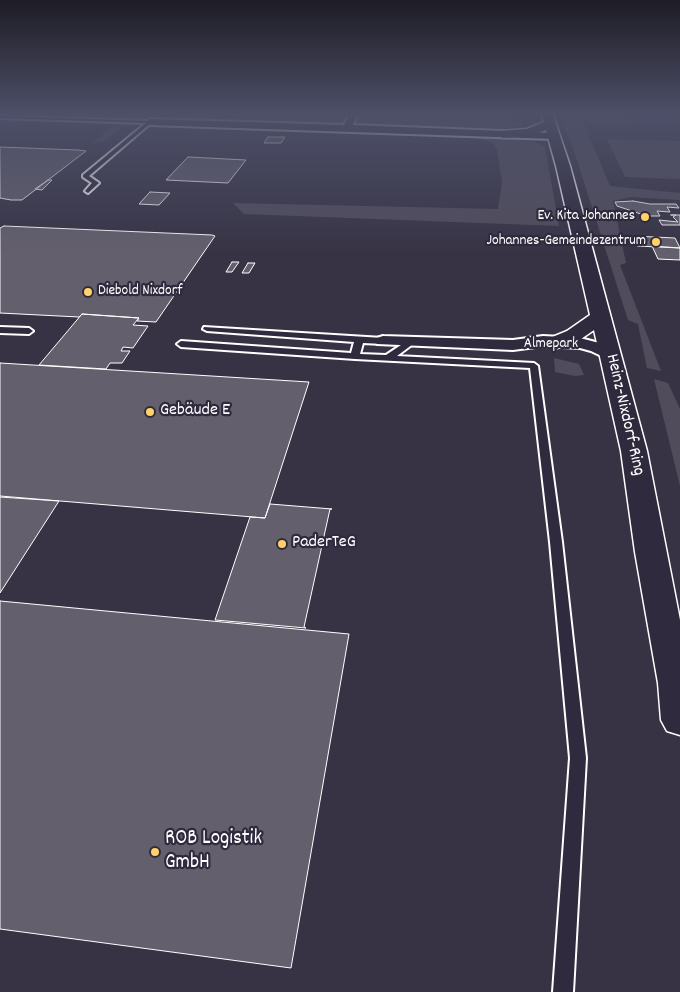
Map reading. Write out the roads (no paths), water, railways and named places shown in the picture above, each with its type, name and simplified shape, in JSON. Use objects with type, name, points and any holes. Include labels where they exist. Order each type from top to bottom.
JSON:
[{"type":"main road","name":"Heinz-Nixdorf-Ring","points":[[560,161],[602,317],[634,451],[650,552],[676,683],[680,720]]},
{"type":"main road","points":[[558,342],[574,335],[580,329],[602,317]]},
{"type":"street","name":"Almepark","points":[[383,341],[513,345],[558,342],[597,347],[610,355]]},
{"type":"street","name":"Almepark","points":[[513,345],[544,351],[610,355]]},
{"type":"lane","points":[[88,191],[96,184],[84,176],[102,161]]},
{"type":"lane","points":[[207,329],[383,341]]},
{"type":"lane","points":[[0,330],[29,331]]},
{"type":"lane","points":[[355,356],[359,340]]},
{"type":"lane","points":[[388,358],[410,342]]},
{"type":"lane","points":[[181,344],[534,366],[556,542],[578,758],[563,992]]},
{"type":"place","name":"Ev. Kita Johannes","points":[[645,217]]},
{"type":"place","name":"Johannes-Gemeindezentrum","points":[[656,242]]},
{"type":"place","name":"Diebold Nixdorf","points":[[88,292]]},
{"type":"place","name":"Gebäude E","points":[[150,412]]},
{"type":"place","name":"PaderTeG","points":[[282,544]]},
{"type":"place","name":"ROB Logistik GmbH","points":[[155,852]]}]
